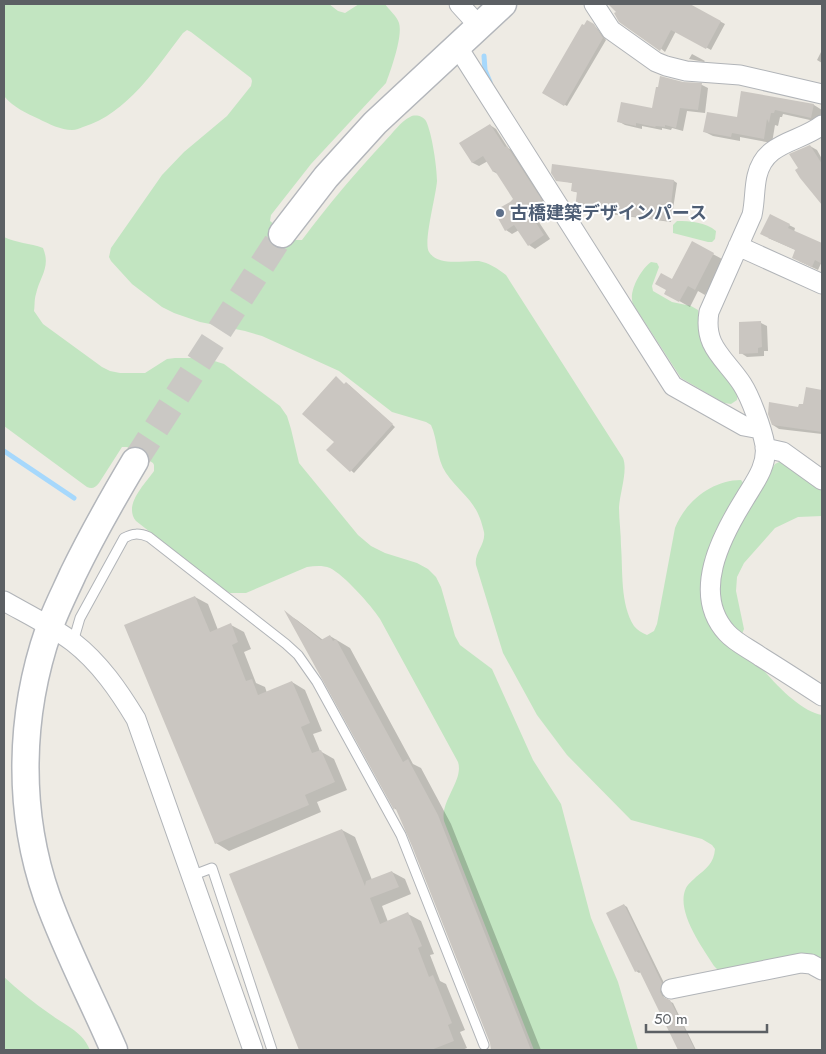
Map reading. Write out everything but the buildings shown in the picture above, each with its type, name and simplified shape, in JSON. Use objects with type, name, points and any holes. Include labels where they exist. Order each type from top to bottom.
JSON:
[{"type":"street","points":[[459,4],[479,26]]},
{"type":"street","points":[[282,234],[350,150],[401,97],[503,4]]},
{"type":"street","points":[[594,4],[611,30],[656,62],[666,66],[686,71],[740,76],[822,94]]},
{"type":"street","points":[[457,46],[673,386],[744,426],[760,429]]},
{"type":"street","points":[[822,125],[776,147],[761,166],[757,177],[752,215],[709,312],[707,324],[709,337],[715,348],[745,390],[765,448],[763,468],[727,529],[718,551],[710,590],[712,606],[718,621],[740,643],[822,696]]},
{"type":"street","points":[[738,246],[822,284]]},
{"type":"street","points":[[765,448],[782,452],[822,480]]},
{"type":"street","points":[[114,1050],[47,897],[37,863],[30,828],[26,793],[25,757],[27,724],[36,675],[49,627],[89,542],[135,461]]},
{"type":"street","points":[[4,601],[73,642],[102,670],[136,720],[198,873],[252,1050]]},
{"type":"street","points":[[671,989],[802,963],[811,964],[822,970]]},
{"type":"lane","points":[[73,642],[80,618],[124,538],[132,534],[141,534],[149,537],[298,655],[317,682],[401,834],[484,1045]]},
{"type":"lane","points":[[198,873],[212,868],[272,1050]]},
{"type":"green space","points":[[4,4],[329,4],[338,11],[345,13],[359,4],[385,4],[397,18],[400,29],[399,36],[396,53],[386,83],[311,164],[271,215],[270,221],[295,240],[302,240],[342,189],[400,124],[412,116],[419,116],[425,119],[432,142],[437,181],[429,230],[429,252],[439,260],[483,262],[506,275],[623,458],[624,475],[619,507],[624,598],[634,626],[641,632],[647,635],[654,631],[657,624],[675,528],[685,510],[710,488],[730,481],[741,480],[744,484],[702,590],[740,642],[773,681],[806,709],[822,715],[822,964],[719,971],[714,966],[697,939],[687,918],[684,897],[688,885],[711,862],[715,849],[702,839],[631,820],[567,755],[537,715],[503,653],[476,565],[484,536],[481,521],[469,500],[446,473],[431,425],[392,412],[339,371],[262,336],[200,322],[162,307],[132,284],[111,261],[109,257],[111,248],[162,175],[184,152],[227,116],[251,86],[251,78],[187,30],[140,88],[114,111],[99,120],[76,129],[59,128],[20,109],[4,96]]},
{"type":"green space","points":[[677,221],[708,226],[716,231],[715,239],[712,242],[708,242],[673,233],[673,225]]},
{"type":"green space","points":[[4,237],[43,248],[46,261],[35,296],[34,311],[43,324],[110,371],[145,373],[167,359],[175,358],[205,358],[224,364],[280,406],[287,416],[299,463],[358,535],[371,546],[385,553],[417,563],[428,569],[436,577],[441,587],[455,636],[460,645],[492,669],[533,760],[561,804],[591,918],[618,982],[638,1050],[534,1050],[444,821],[445,806],[458,776],[458,762],[380,619],[350,584],[330,568],[316,566],[307,567],[246,593],[230,593],[136,521],[132,508],[141,488],[154,471],[153,463],[127,447],[122,447],[99,483],[93,488],[89,488],[4,426]]},
{"type":"green space","points":[[651,262],[657,263],[659,267],[652,286],[653,291],[672,302],[691,306],[698,310],[703,339],[738,392],[737,400],[731,404],[724,403],[681,378],[633,304],[632,293],[636,281]]},
{"type":"green space","points":[[783,460],[822,486],[822,516],[798,517],[775,528],[744,563],[737,577],[736,591],[744,629],[742,634],[733,628],[719,604],[717,590],[725,553],[745,512],[775,464]]},
{"type":"green space","points":[[4,977],[20,992],[78,1033],[87,1043],[90,1050],[4,1050]]},
{"type":"waterway","points":[[484,56],[485,70],[490,82]]},
{"type":"waterway","points":[[4,451],[74,498]]},
{"type":"tunnel","points":[[135,461],[282,234]]},
{"type":"place","name":"古橋建築デザインパース","points":[[500,213]]}]
